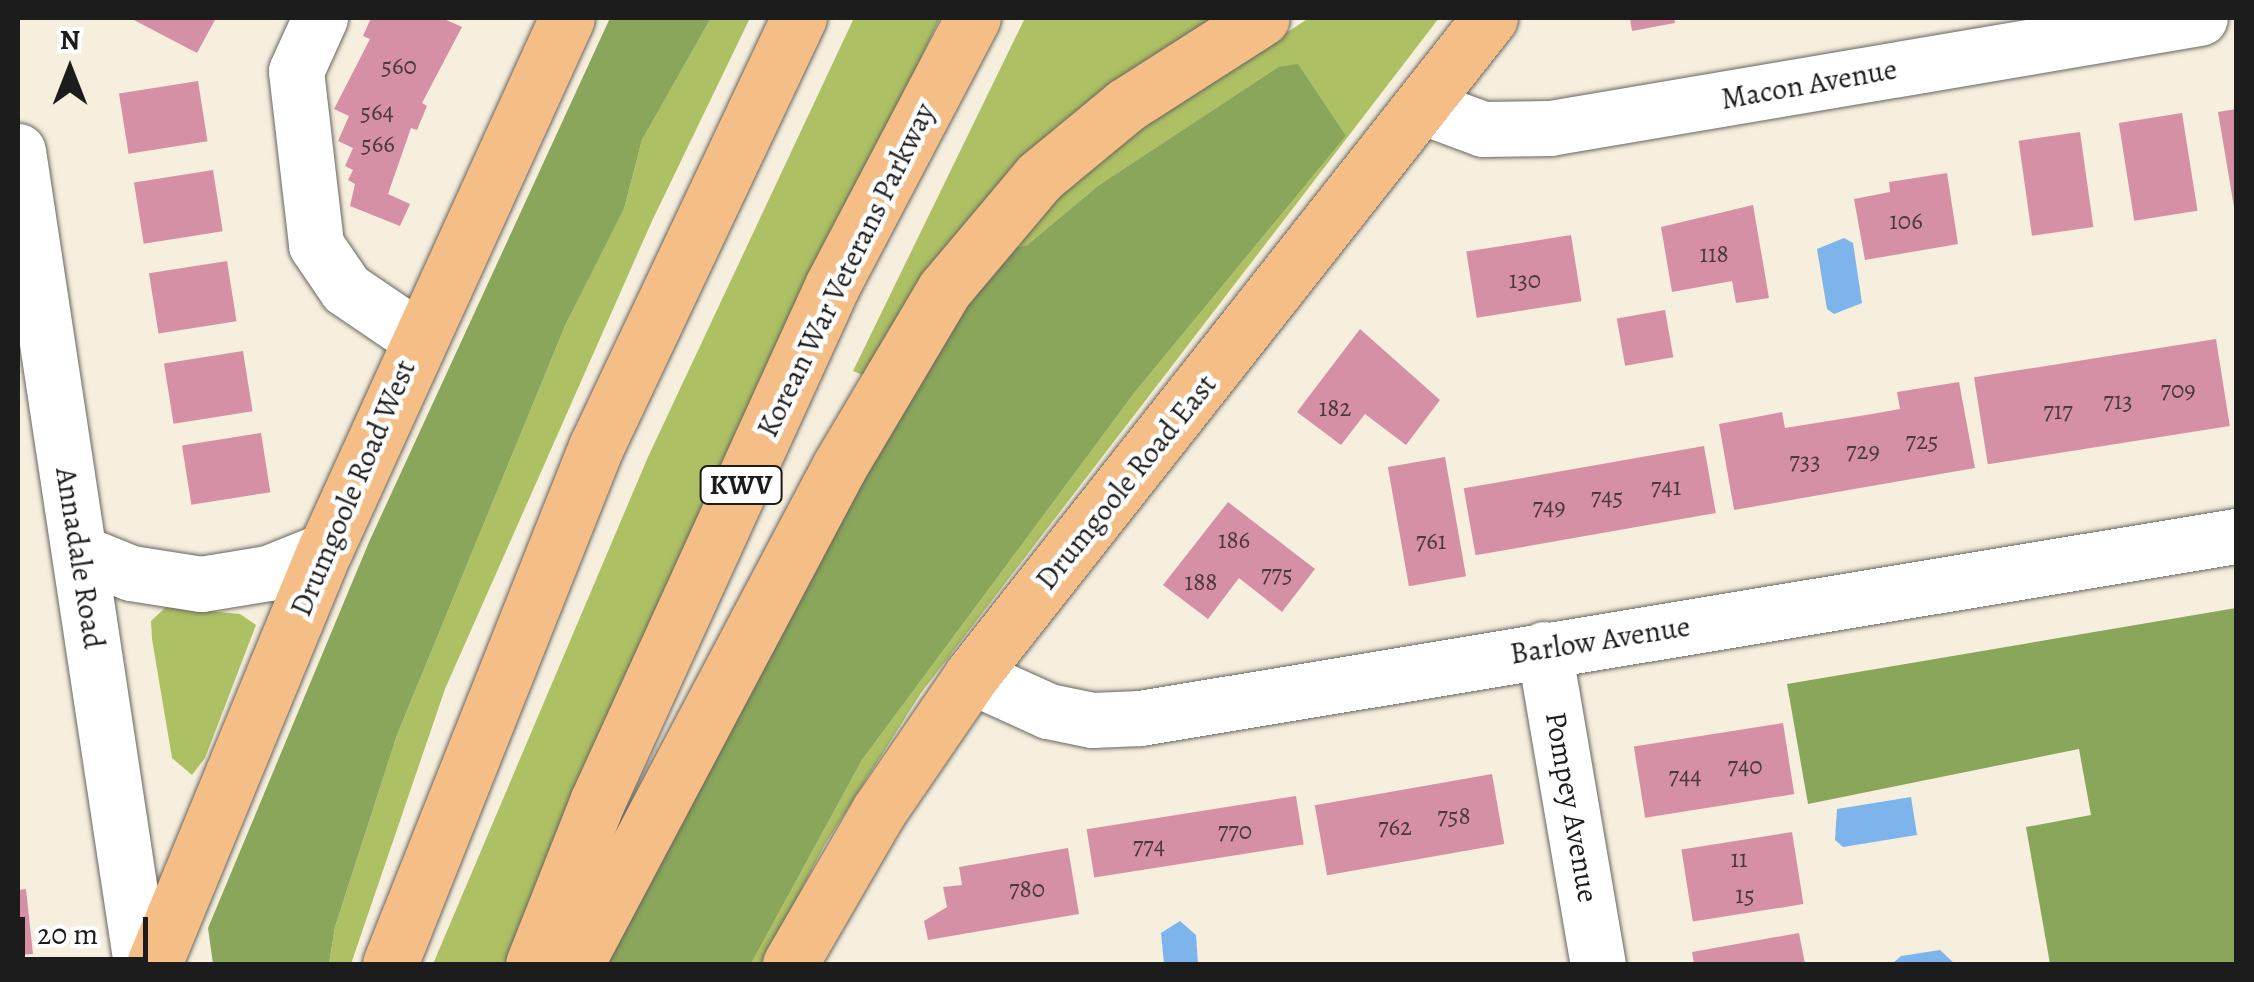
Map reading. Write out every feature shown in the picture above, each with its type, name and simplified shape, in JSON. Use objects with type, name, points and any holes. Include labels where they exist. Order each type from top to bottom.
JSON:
[{"type":"main road","name":"Drumgoole Road West","points":[[154,964],[418,338],[567,18]]},
{"type":"main road","points":[[390,964],[582,480],[735,146],[799,18]]},
{"type":"main road","points":[[735,146],[815,18]]},
{"type":"main road","name":"Korean War Veterans Parkway","points":[[533,964],[597,802],[832,286],[973,18]]},
{"type":"main road","points":[[576,964],[804,532],[944,290],[1040,177],[1126,106],[1262,18]]},
{"type":"main road","name":"Drumgoole Road East","points":[[790,964],[878,812],[971,676],[1490,18]]},
{"type":"street","points":[[320,18],[296,71],[316,245],[346,289],[418,338]]},
{"type":"street","name":"Macon Avenue","points":[[1421,106],[1483,130],[1550,128],[2200,18]]},
{"type":"street","name":"Annadale Road","points":[[18,152],[141,964]]},
{"type":"street","name":"Barlow Avenue","points":[[971,676],[1048,710],[1116,720],[2236,536]]},
{"type":"street","points":[[79,552],[131,573],[201,584],[268,573],[326,550]]},
{"type":"street","name":"Pompey Avenue","points":[[1544,649],[1598,964]]},
{"type":"green space","points":[[610,18],[711,18],[642,140],[624,209],[565,326],[397,735],[335,927],[329,964],[213,964],[208,928],[369,542]]},
{"type":"green space","points":[[711,18],[750,18],[652,221],[445,689],[351,964],[329,964],[335,927],[397,735],[565,326],[624,209],[642,140]]},
{"type":"green space","points":[[854,18],[940,18],[807,299],[520,964],[433,964],[648,457]]},
{"type":"green space","points":[[1025,18],[1237,18],[867,377],[853,371]]},
{"type":"green space","points":[[1309,18],[1439,18],[921,693],[824,846],[763,964],[751,964],[862,760],[1135,392],[1346,136],[1278,67],[1099,185],[1027,245],[1004,250],[1115,145]]},
{"type":"green space","points":[[1298,64],[1346,136],[1135,392],[862,760],[751,964],[598,964],[890,418],[1004,250],[1027,245],[1099,185],[1278,67]]},
{"type":"green space","points":[[166,607],[240,614],[256,625],[205,758],[192,775],[172,758],[152,639],[151,621]]},
{"type":"green space","points":[[2236,608],[2236,964],[2050,964],[2026,827],[2091,815],[2079,749],[1808,804],[1787,684]]},
{"type":"water","points":[[1844,238],[1853,243],[1862,303],[1834,314],[1827,309],[1817,249]]},
{"type":"water","points":[[1911,797],[1917,835],[1843,847],[1835,840],[1837,809]]},
{"type":"water","points":[[1180,921],[1196,935],[1198,964],[1164,964],[1161,933]]},
{"type":"water","points":[[1940,950],[1955,964],[1892,964],[1901,956]]},
{"type":"building","points":[[130,18],[216,18],[197,53]]},
{"type":"building","points":[[371,18],[442,18],[462,27],[422,103],[427,106],[417,130],[411,128],[388,194],[410,204],[400,226],[350,206],[355,184],[348,180],[353,170],[345,166],[353,148],[338,141],[349,116],[334,109],[370,39],[363,36]]},
{"type":"building","points":[[1630,18],[1674,18],[1675,23],[1632,31]]},
{"type":"building","points":[[198,81],[208,141],[129,154],[119,94]]},
{"type":"building","points":[[2236,109],[2236,207],[2234,207],[2218,112]]},
{"type":"building","points":[[2182,113],[2197,211],[2134,221],[2119,123]]},
{"type":"building","points":[[2080,132],[2093,227],[2032,236],[2019,141]]},
{"type":"building","points":[[213,170],[223,231],[144,244],[134,183]]},
{"type":"building","points":[[1947,173],[1958,244],[1865,260],[1854,199],[1890,192],[1889,182]]},
{"type":"building","points":[[1753,205],[1769,298],[1736,303],[1732,281],[1672,292],[1661,227]]},
{"type":"building","points":[[1571,235],[1581,301],[1477,318],[1466,252]]},
{"type":"building","points":[[227,261],[237,321],[159,334],[149,273]]},
{"type":"building","points":[[1665,310],[1673,357],[1625,366],[1617,319]]},
{"type":"building","points":[[1360,329],[1440,400],[1406,445],[1365,414],[1341,445],[1297,412]]},
{"type":"building","points":[[2216,339],[2230,426],[1988,464],[1974,377]]},
{"type":"building","points":[[243,351],[253,411],[174,424],[164,364]]},
{"type":"building","points":[[1959,382],[1975,468],[1734,510],[1719,424],[1782,412],[1785,428],[1872,414],[1900,409],[1897,392]]},
{"type":"building","points":[[261,433],[270,492],[191,505],[182,446]]},
{"type":"building","points":[[1704,446],[1716,513],[1476,555],[1464,488]]},
{"type":"building","points":[[1445,457],[1466,576],[1409,586],[1388,467]]},
{"type":"building","points":[[1228,502],[1315,569],[1282,612],[1239,578],[1208,619],[1163,585]]},
{"type":"building","points":[[1783,723],[1794,794],[1645,818],[1634,747]]},
{"type":"building","points":[[1492,774],[1504,844],[1327,875],[1315,805]]},
{"type":"building","points":[[1296,796],[1304,844],[1094,878],[1087,829]]},
{"type":"building","points":[[1792,832],[1803,904],[1693,922],[1681,850]]},
{"type":"building","points":[[1068,848],[1079,914],[928,940],[924,921],[947,907],[943,887],[962,885],[959,867]]},
{"type":"building","points":[[26,889],[33,954],[18,955],[18,890]]},
{"type":"building","points":[[1799,933],[1805,964],[1694,964],[1692,952]]}]
